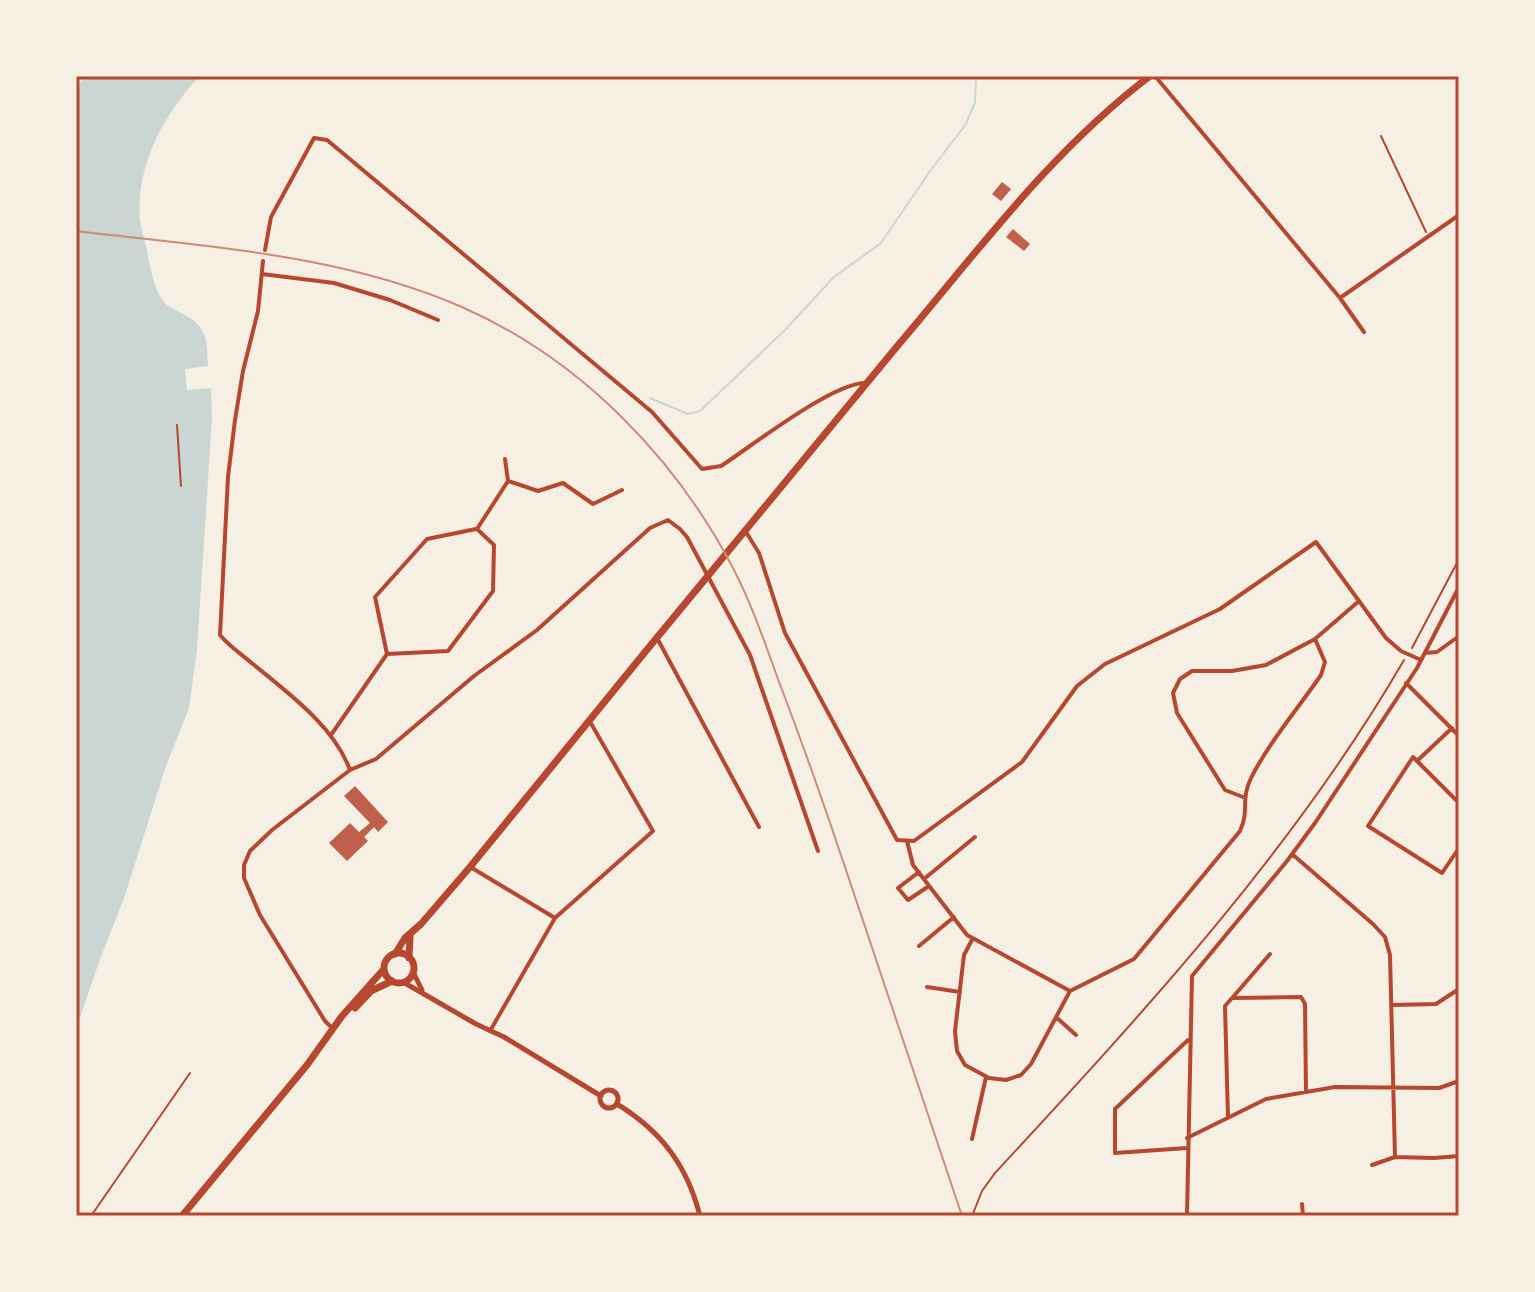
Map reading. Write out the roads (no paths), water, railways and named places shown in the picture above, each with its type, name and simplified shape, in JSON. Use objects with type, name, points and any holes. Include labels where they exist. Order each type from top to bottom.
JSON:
[{"type":"main road","points":[[182,1216],[307,1065],[405,938],[470,867],[866,383],[1044,173],[1109,108],[1153,76]]},
{"type":"main road","points":[[333,1029],[371,991],[392,981],[403,982],[413,972],[409,958],[410,936]]},
{"type":"main road","points":[[395,954],[409,958]]},
{"type":"main road","points":[[384,969],[392,981]]},
{"type":"street","points":[[1153,76],[1340,298],[1364,332]]},
{"type":"street","points":[[265,250],[271,217],[314,138],[327,140],[652,412],[702,469],[721,466],[829,394],[851,384],[866,383]]},
{"type":"street","points":[[1340,298],[1459,215]]},
{"type":"street","points":[[263,261],[258,311],[243,371],[228,477],[220,635],[298,702],[331,735],[344,753],[350,770]]},
{"type":"street","points":[[262,274],[334,283],[390,300],[438,320]]},
{"type":"street","points":[[331,735],[387,654],[375,597],[427,539],[477,529],[508,481],[505,459]]},
{"type":"street","points":[[508,481],[538,491],[563,483],[593,504],[622,490]]},
{"type":"street","points":[[333,1029],[260,915],[244,878],[244,865],[250,851],[272,830],[350,770],[376,759],[474,676],[537,630],[650,528],[668,520],[680,529],[709,574],[750,655],[818,851]]},
{"type":"street","points":[[387,654],[448,651],[493,591],[494,545],[477,529]]},
{"type":"street","points":[[745,530],[759,553],[778,614],[796,653],[897,840],[914,841],[1022,762],[1077,686],[1105,664],[1220,609],[1316,542],[1395,647],[1421,660]]},
{"type":"street","points":[[1187,1216],[1192,976],[1292,854],[1421,660],[1459,587]]},
{"type":"street","points":[[1243,797],[1225,790],[1177,713],[1173,693],[1180,679],[1192,671],[1232,671],[1266,665],[1315,639],[1359,601]]},
{"type":"street","points":[[1425,653],[1437,652],[1459,636]]},
{"type":"street","points":[[657,638],[759,827]]},
{"type":"street","points":[[973,938],[964,955],[955,1031],[957,1051],[965,1065],[986,1077],[1006,1080],[1021,1075],[1031,1064],[1070,991],[1134,959],[1240,831],[1247,816],[1243,797],[1252,776],[1321,675],[1325,662],[1315,639]]},
{"type":"street","points":[[1406,683],[1459,736]]},
{"type":"street","points":[[490,1031],[555,918],[653,831],[589,720]]},
{"type":"street","points":[[1417,761],[1452,728]]},
{"type":"street","points":[[1459,803],[1413,757],[1368,826],[1442,873],[1459,848]]},
{"type":"street","points":[[924,879],[975,837]]},
{"type":"street","points":[[907,841],[913,865],[967,935],[1070,991]]},
{"type":"street","points":[[1292,854],[1385,937],[1390,955],[1395,1157]]},
{"type":"street","points":[[470,867],[555,918]]},
{"type":"street","points":[[919,872],[898,888],[908,900],[929,886]]},
{"type":"street","points":[[919,946],[954,917]]},
{"type":"street","points":[[1228,1118],[1225,1006],[1270,954]]},
{"type":"street","points":[[413,972],[425,994]]},
{"type":"street","points":[[403,982],[601,1096]]},
{"type":"street","points":[[927,987],[960,992]]},
{"type":"street","points":[[1392,1005],[1436,1004],[1459,989]]},
{"type":"street","points":[[1232,998],[1301,997],[1305,1004],[1306,1092]]},
{"type":"street","points":[[1056,1017],[1076,1035]]},
{"type":"street","points":[[1187,1148],[1115,1153],[1115,1109],[1189,1039]]},
{"type":"street","points":[[972,1139],[986,1077]]},
{"type":"street","points":[[1187,1138],[1266,1099],[1335,1087],[1439,1088],[1459,1081]]},
{"type":"street","points":[[617,1104],[612,1108],[605,1107],[600,1102],[601,1096],[607,1090],[615,1092],[617,1104],[643,1120],[664,1142],[694,1192],[700,1216]]},
{"type":"street","points":[[1372,1165],[1395,1157],[1459,1156]]},
{"type":"street","points":[[1302,1204],[1303,1216]]},
{"type":"waterway","points":[[650,398],[688,414],[700,411],[785,330],[834,277],[881,243],[966,124],[975,102],[978,76]]},
{"type":"railway","points":[[76,231],[273,255],[370,275],[418,290],[464,308],[547,355],[586,384],[654,452],[711,529],[752,610],[829,820],[962,1216]]}]
